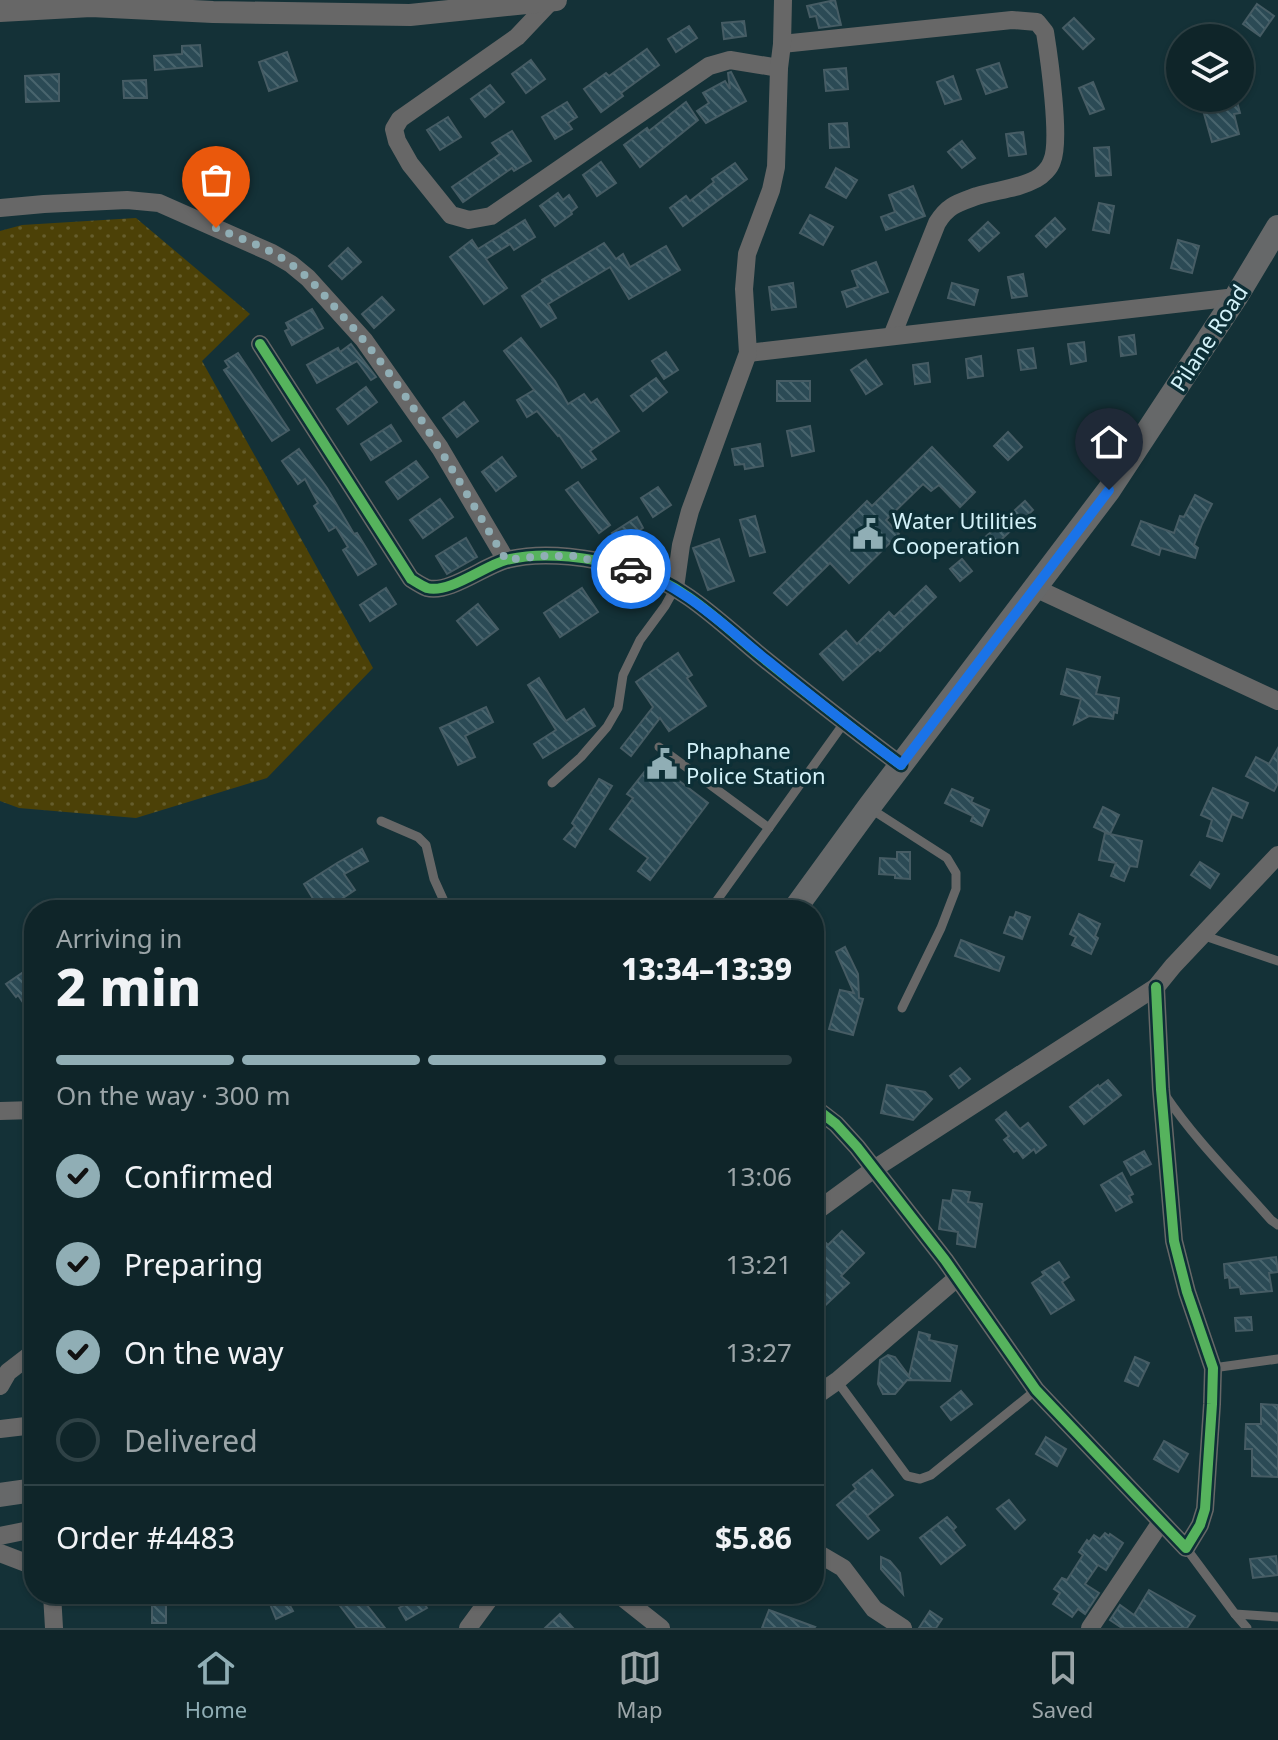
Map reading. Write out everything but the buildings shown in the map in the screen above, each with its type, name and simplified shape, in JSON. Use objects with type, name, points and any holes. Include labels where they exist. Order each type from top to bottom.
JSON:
[{"type":"main road","name":"Pilane Road","points":[[801,900],[1109,490],[1236,297],[1278,227]]},
{"type":"main road","points":[[0,1495],[24,1491]]},
{"type":"street","points":[[553,0],[517,37],[400,119],[394,129],[410,164],[451,215],[469,220],[491,216],[709,66],[730,60],[779,68]]},
{"type":"street","points":[[0,11],[91,6],[214,6],[410,15],[553,0]]},
{"type":"street","points":[[675,588],[690,511],[748,353],[744,289],[747,254],[771,190],[776,167],[783,0]]},
{"type":"street","points":[[782,44],[1012,20],[1037,22],[1045,32],[1056,144],[1052,163],[1039,178],[952,205],[944,212],[892,336]]},
{"type":"street","points":[[0,208],[113,201],[159,203],[291,264],[308,278],[364,340],[440,448],[506,560]]},
{"type":"street","points":[[748,353],[1236,297]]},
{"type":"street","points":[[260,344],[411,579],[426,588],[441,589],[506,560],[540,556],[573,556],[634,570],[675,588],[901,765]]},
{"type":"street","points":[[1035,588],[1278,701]]},
{"type":"street","points":[[824,1206],[874,1169],[1156,987],[1278,855]]},
{"type":"street","points":[[824,1115],[836,1124],[874,1169],[957,1278],[1036,1390],[1186,1548],[1200,1525],[1205,1509],[1213,1368],[1187,1292],[1174,1241],[1156,987]]},
{"type":"street","points":[[0,1111],[24,1110]]},
{"type":"street","points":[[824,1390],[957,1278]]},
{"type":"street","points":[[0,1386],[8,1372],[24,1360]]},
{"type":"street","points":[[0,1429],[24,1426]]},
{"type":"street","points":[[1090,1628],[1161,1522]]},
{"type":"street","points":[[0,1536],[24,1531]]},
{"type":"street","points":[[0,1553],[24,1562]]},
{"type":"street","points":[[824,1557],[843,1568],[874,1609],[903,1628]]},
{"type":"street","points":[[53,1604],[54,1628]]},
{"type":"street","points":[[468,1628],[486,1604]]},
{"type":"street","points":[[631,1604],[661,1628]]},
{"type":"lane","points":[[552,783],[581,757],[607,727],[618,708],[623,675],[640,640],[675,588]]},
{"type":"lane","points":[[717,900],[844,723]]},
{"type":"lane","points":[[659,747],[769,828]]},
{"type":"lane","points":[[869,807],[947,858],[956,873],[956,889],[941,928],[902,1008]]},
{"type":"lane","points":[[381,821],[418,837],[426,845],[434,879],[443,900]]},
{"type":"lane","points":[[1202,935],[1278,961]]},
{"type":"lane","points":[[1161,1089],[1204,1146],[1278,1225]]},
{"type":"lane","points":[[1213,1368],[1278,1359]]},
{"type":"lane","points":[[837,1381],[907,1476],[920,1479],[931,1475],[1036,1390]]},
{"type":"lane","points":[[1186,1548],[1247,1628]]},
{"type":"lane","points":[[1235,1614],[1278,1617]]},
{"type":"shaded area","points":[[136,218],[250,314],[202,361],[373,668],[267,778],[136,818],[19,808],[0,801],[0,231],[22,225]]},
{"type":"cycle path","points":[[260,344],[411,579],[427,588],[436,589],[506,560],[537,556],[586,559],[650,575],[701,606],[901,765]]},
{"type":"cycle path","points":[[824,1115],[857,1147],[945,1260],[1036,1390],[1186,1548],[1200,1525],[1205,1509],[1213,1368],[1187,1292],[1174,1241],[1156,987]]},
{"type":"way so far","points":[[216,228],[291,264],[308,278],[364,340],[440,448],[506,560],[573,556],[631,569]]},
{"type":"place","name":"Water Utilities Cooperation","points":[[868,534]]},
{"type":"place","name":"Phaphane Police Station","points":[[662,764]]},
{"type":"route","points":[[631,569],[675,588],[901,765],[1109,490]]}]
